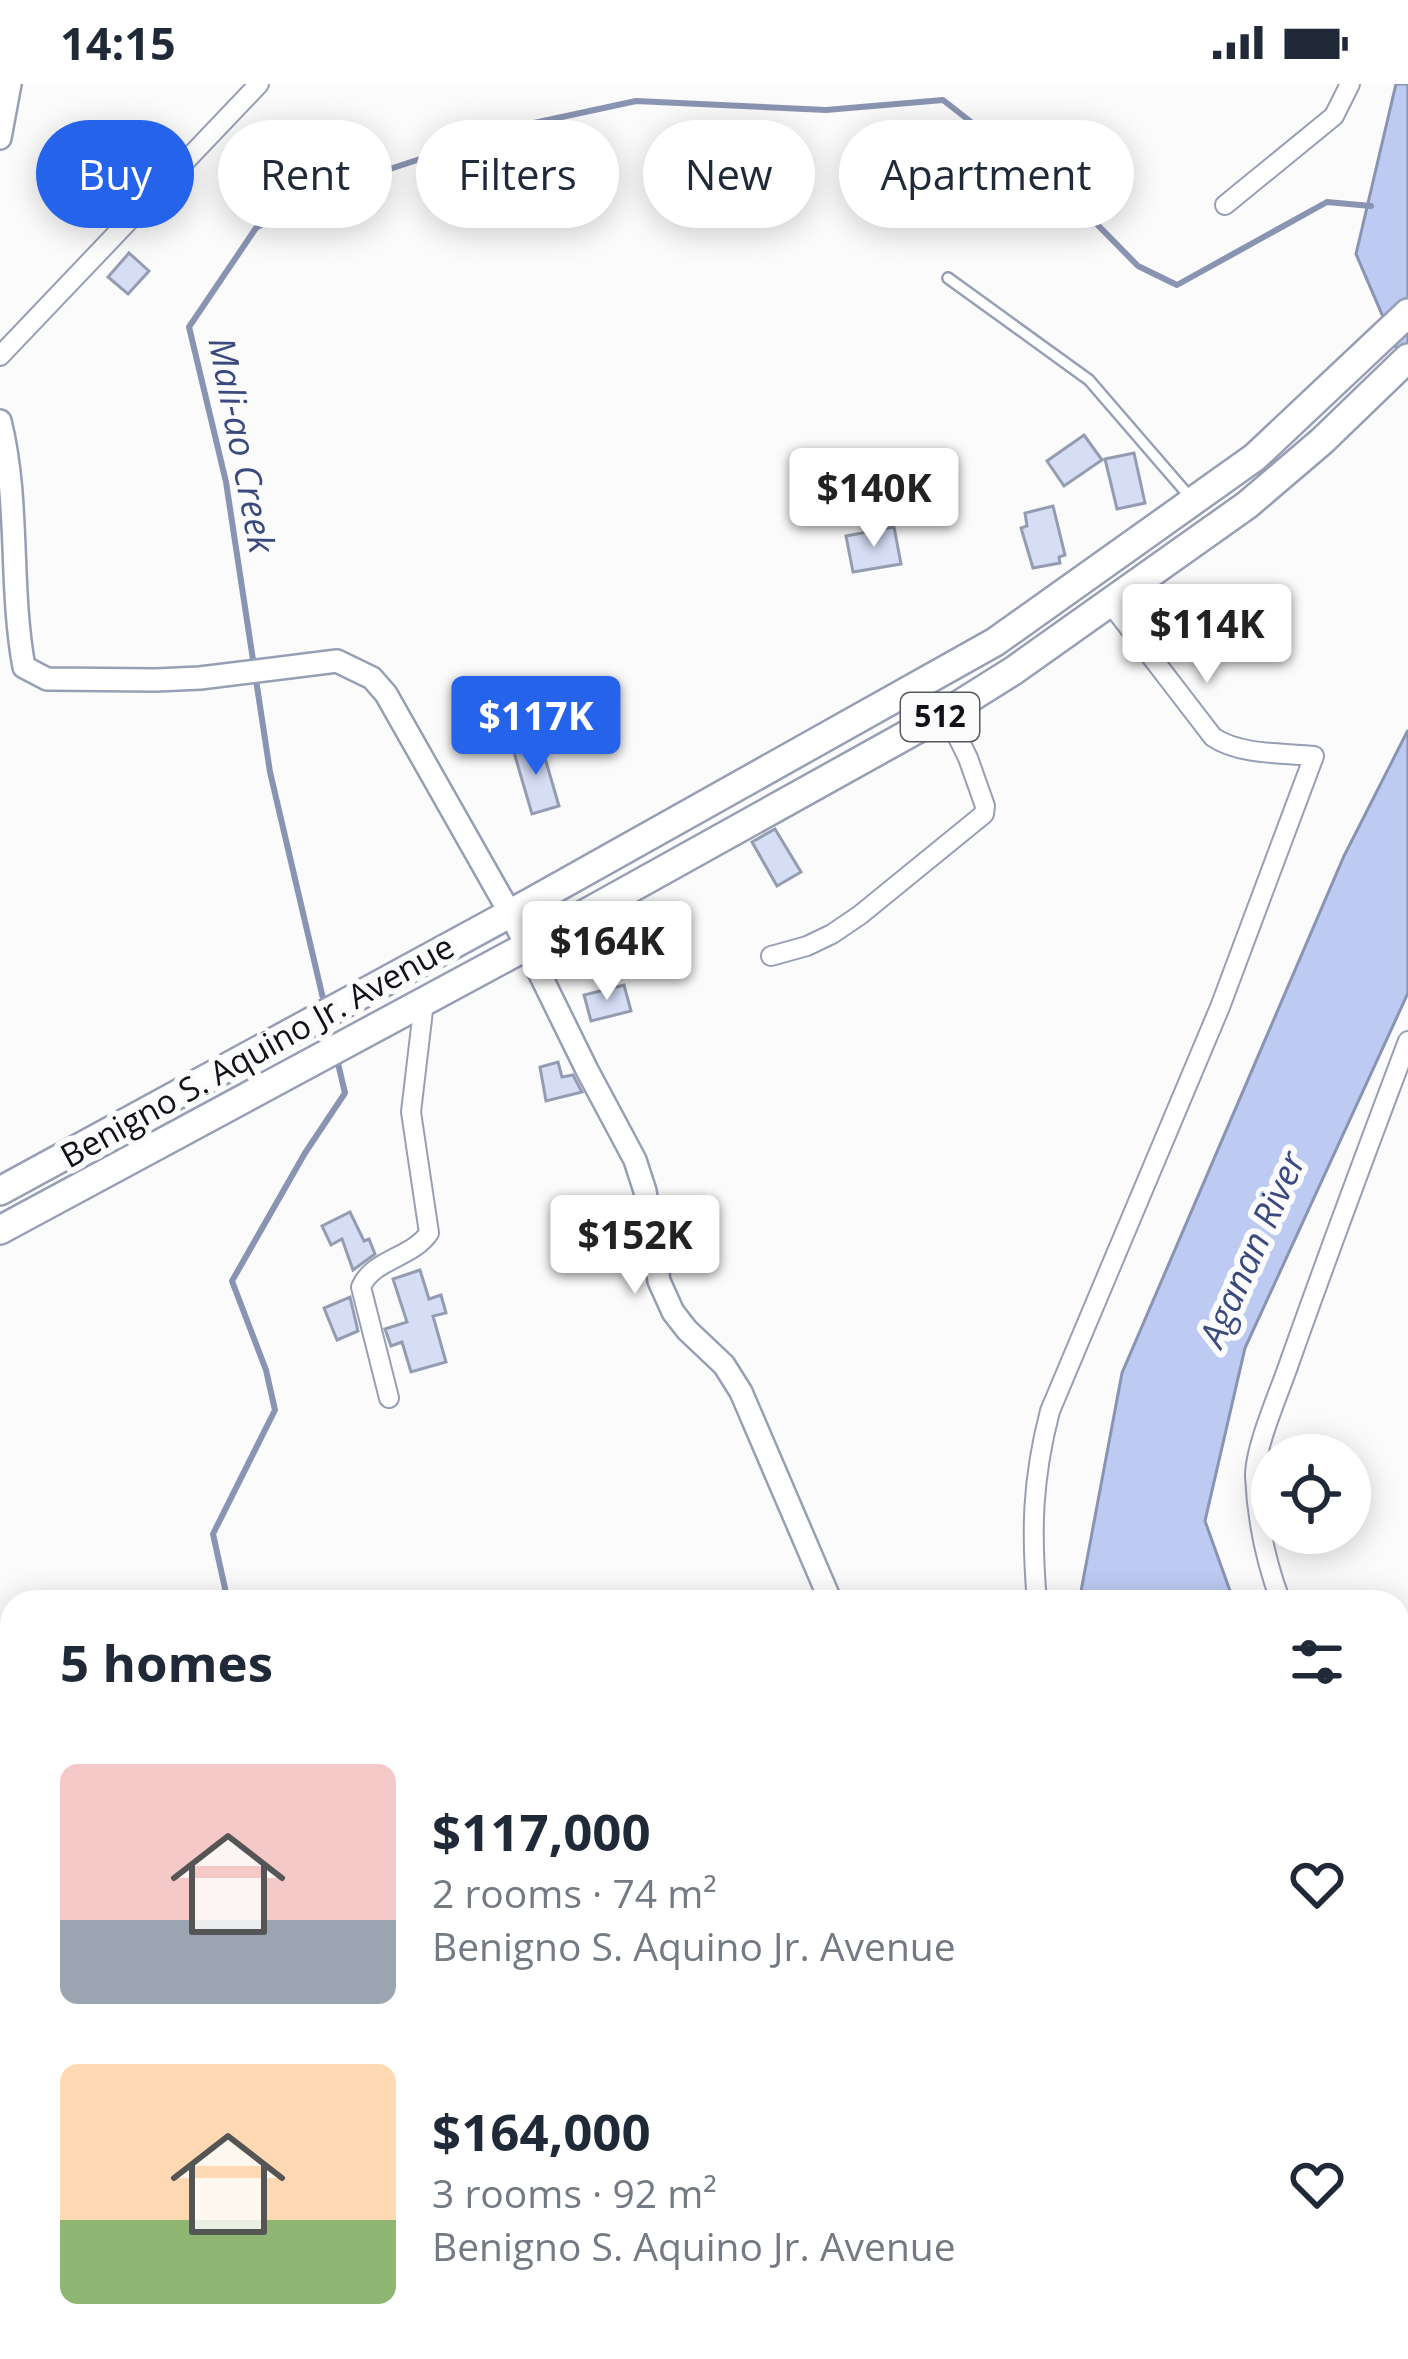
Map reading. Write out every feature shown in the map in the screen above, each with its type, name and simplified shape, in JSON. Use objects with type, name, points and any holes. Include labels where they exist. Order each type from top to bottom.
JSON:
[{"type":"main road","name":"Benigno S. Aquino Jr. Avenue","points":[[0,1191],[995,642],[1255,457],[1408,313]]},
{"type":"main road","name":"Benigno S. Aquino Jr. Avenue","points":[[0,1230],[946,713],[1247,506],[1408,358]]},
{"type":"street","points":[[0,138],[10,84]]},
{"type":"street","points":[[0,356],[260,84]]},
{"type":"street","points":[[1226,205],[1334,116],[1350,84]]},
{"type":"street","points":[[0,421],[7,450],[17,631],[24,667],[47,679],[200,677],[337,661],[372,678],[386,694],[510,913],[634,1160],[645,1191],[659,1281],[673,1312],[724,1365],[741,1392],[826,1590]]},
{"type":"street","points":[[1036,1590],[1034,1481],[1050,1411],[1220,1007],[1314,756],[1239,748],[1213,737],[1110,603]]},
{"type":"street","points":[[771,956],[832,934],[984,814],[968,758],[946,713]]},
{"type":"street","points":[[388,1398],[361,1287],[364,1277],[418,1246],[429,1233],[411,1112],[424,1002]]},
{"type":"street","points":[[1277,1590],[1263,1538],[1255,1473],[1310,1304],[1408,1041]]},
{"type":"lane","points":[[948,278],[1089,380],[1194,501]]},
{"type":"water","points":[[1396,84],[1408,84],[1408,375],[1356,254]]},
{"type":"water","name":"Aganan River","points":[[1408,730],[1408,993],[1245,1348],[1205,1521],[1230,1590],[1081,1590],[1122,1373],[1344,856]]},
{"type":"building","points":[[129,253],[149,271],[128,294],[108,277]]},
{"type":"building","points":[[1084,435],[1102,460],[1064,486],[1047,461]]},
{"type":"building","points":[[1134,453],[1145,503],[1117,509],[1105,459]]},
{"type":"building","points":[[1053,506],[1065,555],[1059,557],[1060,563],[1033,568],[1021,528],[1027,526],[1025,513]]},
{"type":"building","points":[[894,527],[901,564],[853,572],[846,536]]},
{"type":"building","points":[[540,741],[559,806],[532,814],[513,749]]},
{"type":"building","points":[[775,829],[801,872],[777,886],[752,842]]},
{"type":"building","points":[[624,985],[631,1011],[591,1021],[584,995]]},
{"type":"building","points":[[558,1062],[562,1077],[573,1075],[582,1092],[546,1101],[540,1067]]},
{"type":"building","points":[[350,1212],[375,1254],[353,1270],[342,1239],[331,1245],[322,1226]]},
{"type":"building","points":[[420,1270],[429,1299],[441,1295],[446,1313],[433,1316],[446,1362],[411,1372],[402,1342],[391,1346],[385,1329],[407,1322],[393,1279]]},
{"type":"building","points":[[350,1297],[358,1331],[337,1340],[324,1308]]},
{"type":"waterway","name":"Mali-ao Creek","points":[[325,1007],[270,772],[226,482],[189,327],[256,228],[314,194],[520,126],[636,101],[826,110],[943,100],[1081,208],[1138,266],[1177,285],[1327,202],[1371,206]]},
{"type":"waterway","name":"Mali-ao Creek","points":[[225,1590],[213,1534],[275,1410],[266,1370],[232,1281],[345,1093],[336,1055]]}]
